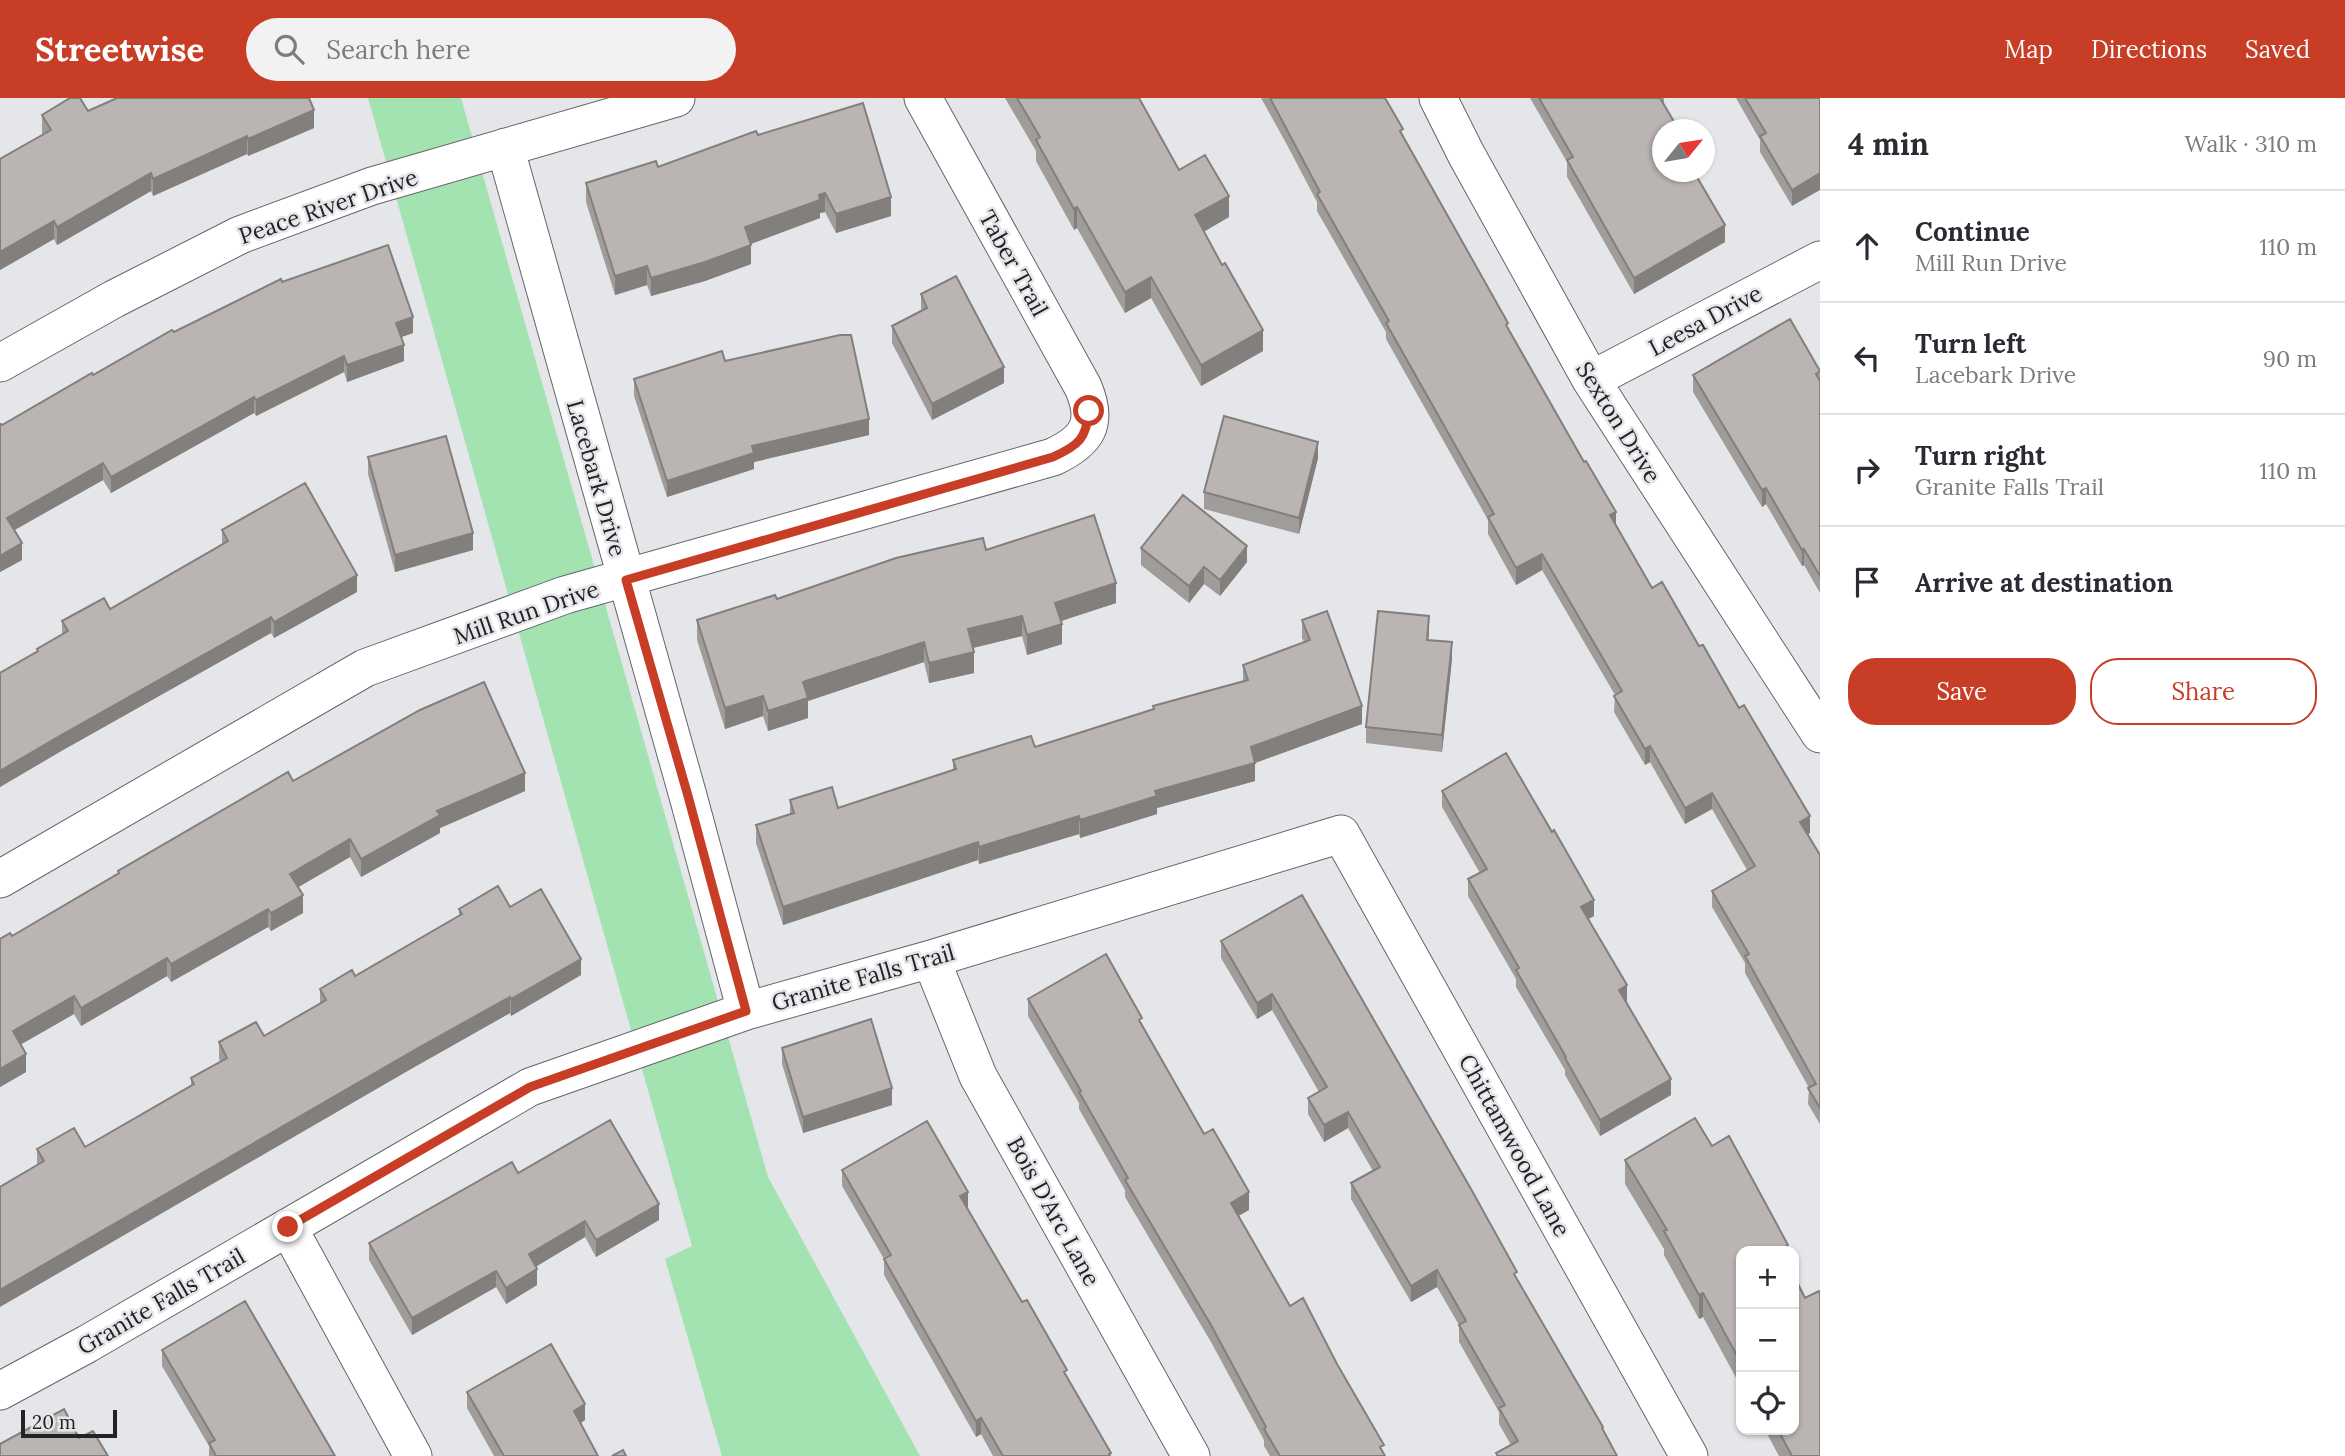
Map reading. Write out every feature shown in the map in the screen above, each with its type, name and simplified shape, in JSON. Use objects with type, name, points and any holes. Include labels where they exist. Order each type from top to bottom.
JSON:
[{"type":"street","name":"Peace River Drive","points":[[0,363],[114,299],[240,235],[372,186],[676,98]]},
{"type":"street","name":"Taber Trail","points":[[923,98],[1083,387],[1089,400],[1087,432]]},
{"type":"street","name":"Sexton Drive","points":[[1438,98],[1591,380],[1820,734]]},
{"type":"street","name":"Lacebark Drive","points":[[505,147],[746,1011]]},
{"type":"street","name":"Leesa Drive","points":[[1591,380],[1820,260]]},
{"type":"street","name":"Mill Run Drive","points":[[0,879],[365,668],[565,596],[1053,457],[1081,441],[1087,432]]},
{"type":"street","name":"Granite Falls Trail","points":[[0,1391],[87,1344],[530,1087],[746,1011],[931,959],[1341,834]]},
{"type":"street","name":"Chittamwood Lane","points":[[1341,834],[1689,1456]]},
{"type":"street","name":"Bois D'Arc Lane","points":[[931,959],[978,1076],[1191,1456]]},
{"type":"street","points":[[288,1227],[413,1456]]},
{"type":"green space","points":[[368,98],[461,98],[768,1177],[920,1456],[722,1456],[665,1259],[692,1246]]},
{"type":"building","points":[[70,98],[80,98],[88,111],[117,98],[309,98],[314,110],[248,139],[247,136],[153,179],[151,173],[57,227],[54,221],[0,252],[0,159],[51,130],[42,115]]},
{"type":"building","points":[[1017,98],[1139,98],[1179,170],[1205,155],[1229,196],[1195,215],[1222,265],[1225,263],[1263,330],[1201,365],[1151,277],[1125,292],[1077,207],[1074,209],[1036,140],[1040,137]]},
{"type":"building","points":[[1270,98],[1385,98],[1403,129],[1400,131],[1508,323],[1506,325],[1584,462],[1586,461],[1616,512],[1610,515],[1652,588],[1662,582],[1699,646],[1703,645],[1739,708],[1744,705],[1810,816],[1800,822],[1820,855],[1820,1108],[1808,1088],[1816,1084],[1745,956],[1749,954],[1712,891],[1755,866],[1712,793],[1685,808],[1650,746],[1645,749],[1614,696],[1622,691],[1542,554],[1516,568],[1488,517],[1494,514],[1386,323],[1389,321],[1317,194],[1320,192]]},
{"type":"building","points":[[1539,98],[1660,98],[1672,119],[1652,119],[1652,182],[1700,182],[1725,225],[1634,278],[1567,160],[1573,157]]},
{"type":"building","points":[[1745,98],[1820,98],[1820,173],[1792,190],[1760,136],[1766,133]]},
{"type":"building","points":[[863,103],[891,197],[836,214],[825,193],[819,195],[820,200],[745,227],[751,245],[651,278],[647,266],[615,276],[586,183],[656,161],[658,167],[756,131],[758,135]]},
{"type":"building","points":[[388,245],[413,317],[396,323],[404,345],[347,365],[344,356],[256,400],[254,397],[111,477],[103,463],[7,518],[22,543],[0,556],[0,424],[172,330],[174,332],[281,279],[282,282]]},
{"type":"building","points":[[956,276],[1004,367],[932,404],[892,326],[927,308],[921,294]]},
{"type":"building","points":[[1790,319],[1820,371],[1816,374],[1820,381],[1820,576],[1766,488],[1762,490],[1693,375]]},
{"type":"building","points":[[840,335],[851,335],[869,419],[752,446],[754,453],[667,481],[634,379],[722,351],[725,361]]},
{"type":"building","points":[[1224,416],[1318,442],[1299,518],[1204,492]]},
{"type":"building","points":[[446,436],[473,533],[395,555],[368,457]]},
{"type":"building","points":[[305,483],[357,575],[274,622],[271,617],[0,771],[0,673],[68,631],[62,621],[104,598],[110,609],[228,541],[222,530]]},
{"type":"building","points":[[1183,495],[1247,546],[1220,580],[1204,567],[1189,586],[1141,548]]},
{"type":"building","points":[[1094,515],[1116,583],[1055,603],[1062,624],[1027,635],[1022,616],[968,629],[974,652],[929,663],[924,642],[803,682],[808,698],[768,711],[763,696],[725,708],[697,620],[775,595],[777,599],[896,558],[983,538],[986,550]]},
{"type":"building","points":[[1327,611],[1362,706],[1251,747],[1255,763],[1155,791],[1157,796],[1080,820],[1079,816],[979,847],[978,842],[783,907],[756,825],[794,813],[790,800],[832,787],[838,808],[956,769],[953,760],[1031,736],[1035,747],[1154,709],[1153,706],[1248,680],[1243,665],[1310,640],[1302,620]]},
{"type":"building","points":[[1378,611],[1429,616],[1427,640],[1452,642],[1442,735],[1366,727]]},
{"type":"building","points":[[484,682],[525,773],[437,811],[440,815],[361,859],[350,839],[290,874],[303,895],[271,913],[268,909],[171,964],[167,958],[81,1008],[74,996],[13,1031],[26,1054],[0,1069],[0,939],[10,933],[12,936],[288,772],[293,781],[420,710]]},
{"type":"building","points":[[1506,753],[1594,900],[1581,907],[1627,985],[1619,990],[1671,1079],[1600,1120],[1468,879],[1487,869],[1442,791]]},
{"type":"building","points":[[498,886],[510,907],[541,889],[581,959],[418,1048],[0,1290],[0,1187],[44,1161],[37,1149],[74,1128],[85,1147],[194,1084],[191,1078],[227,1058],[219,1042],[256,1022],[264,1036],[326,1000],[320,989],[352,970],[355,976],[462,914],[459,909]]},
{"type":"building","points":[[1302,895],[1471,1189],[1517,1272],[1514,1274],[1617,1456],[1498,1456],[1496,1453],[1518,1441],[1499,1408],[1505,1405],[1459,1325],[1466,1321],[1437,1270],[1411,1286],[1351,1183],[1380,1167],[1348,1112],[1324,1125],[1308,1098],[1327,1087],[1272,994],[1257,1003],[1221,941]]},
{"type":"building","points":[[1106,954],[1142,1018],[1139,1020],[1204,1134],[1213,1129],[1249,1192],[1231,1203],[1290,1306],[1303,1298],[1384,1445],[1380,1447],[1385,1456],[1280,1456],[1211,1325],[1125,1180],[1128,1178],[1028,999]]},
{"type":"building","points":[[871,1019],[892,1088],[803,1117],[782,1048]]},
{"type":"building","points":[[1695,1118],[1712,1146],[1729,1136],[1788,1245],[1736,1246],[1736,1354],[1703,1293],[1699,1295],[1664,1231],[1667,1230],[1625,1160]]},
{"type":"building","points":[[610,1120],[659,1204],[596,1240],[585,1221],[529,1254],[537,1269],[506,1288],[496,1271],[412,1318],[369,1243],[512,1162],[518,1173]]},
{"type":"building","points":[[927,1121],[968,1192],[960,1196],[1022,1302],[1027,1300],[1067,1370],[1064,1372],[1111,1453],[1110,1456],[1003,1456],[981,1418],[976,1421],[884,1259],[891,1255],[842,1170]]},
{"type":"building","points":[[1799,1286],[1805,1298],[1820,1292],[1820,1456],[1792,1456],[1781,1435],[1799,1435]]},
{"type":"building","points":[[245,1301],[335,1456],[216,1456],[209,1443],[215,1440],[162,1350]]},
{"type":"building","points":[[551,1344],[585,1404],[574,1411],[598,1456],[504,1456],[467,1392]]},
{"type":"building","points":[[64,1409],[79,1438],[93,1431],[108,1456],[0,1456],[0,1444]]},
{"type":"building","points":[[623,1450],[626,1456],[612,1456]]},
{"type":"route","points":[[288,1227],[530,1087],[746,1011],[626,580],[1053,457],[1081,441],[1087,432],[1089,411]]}]
